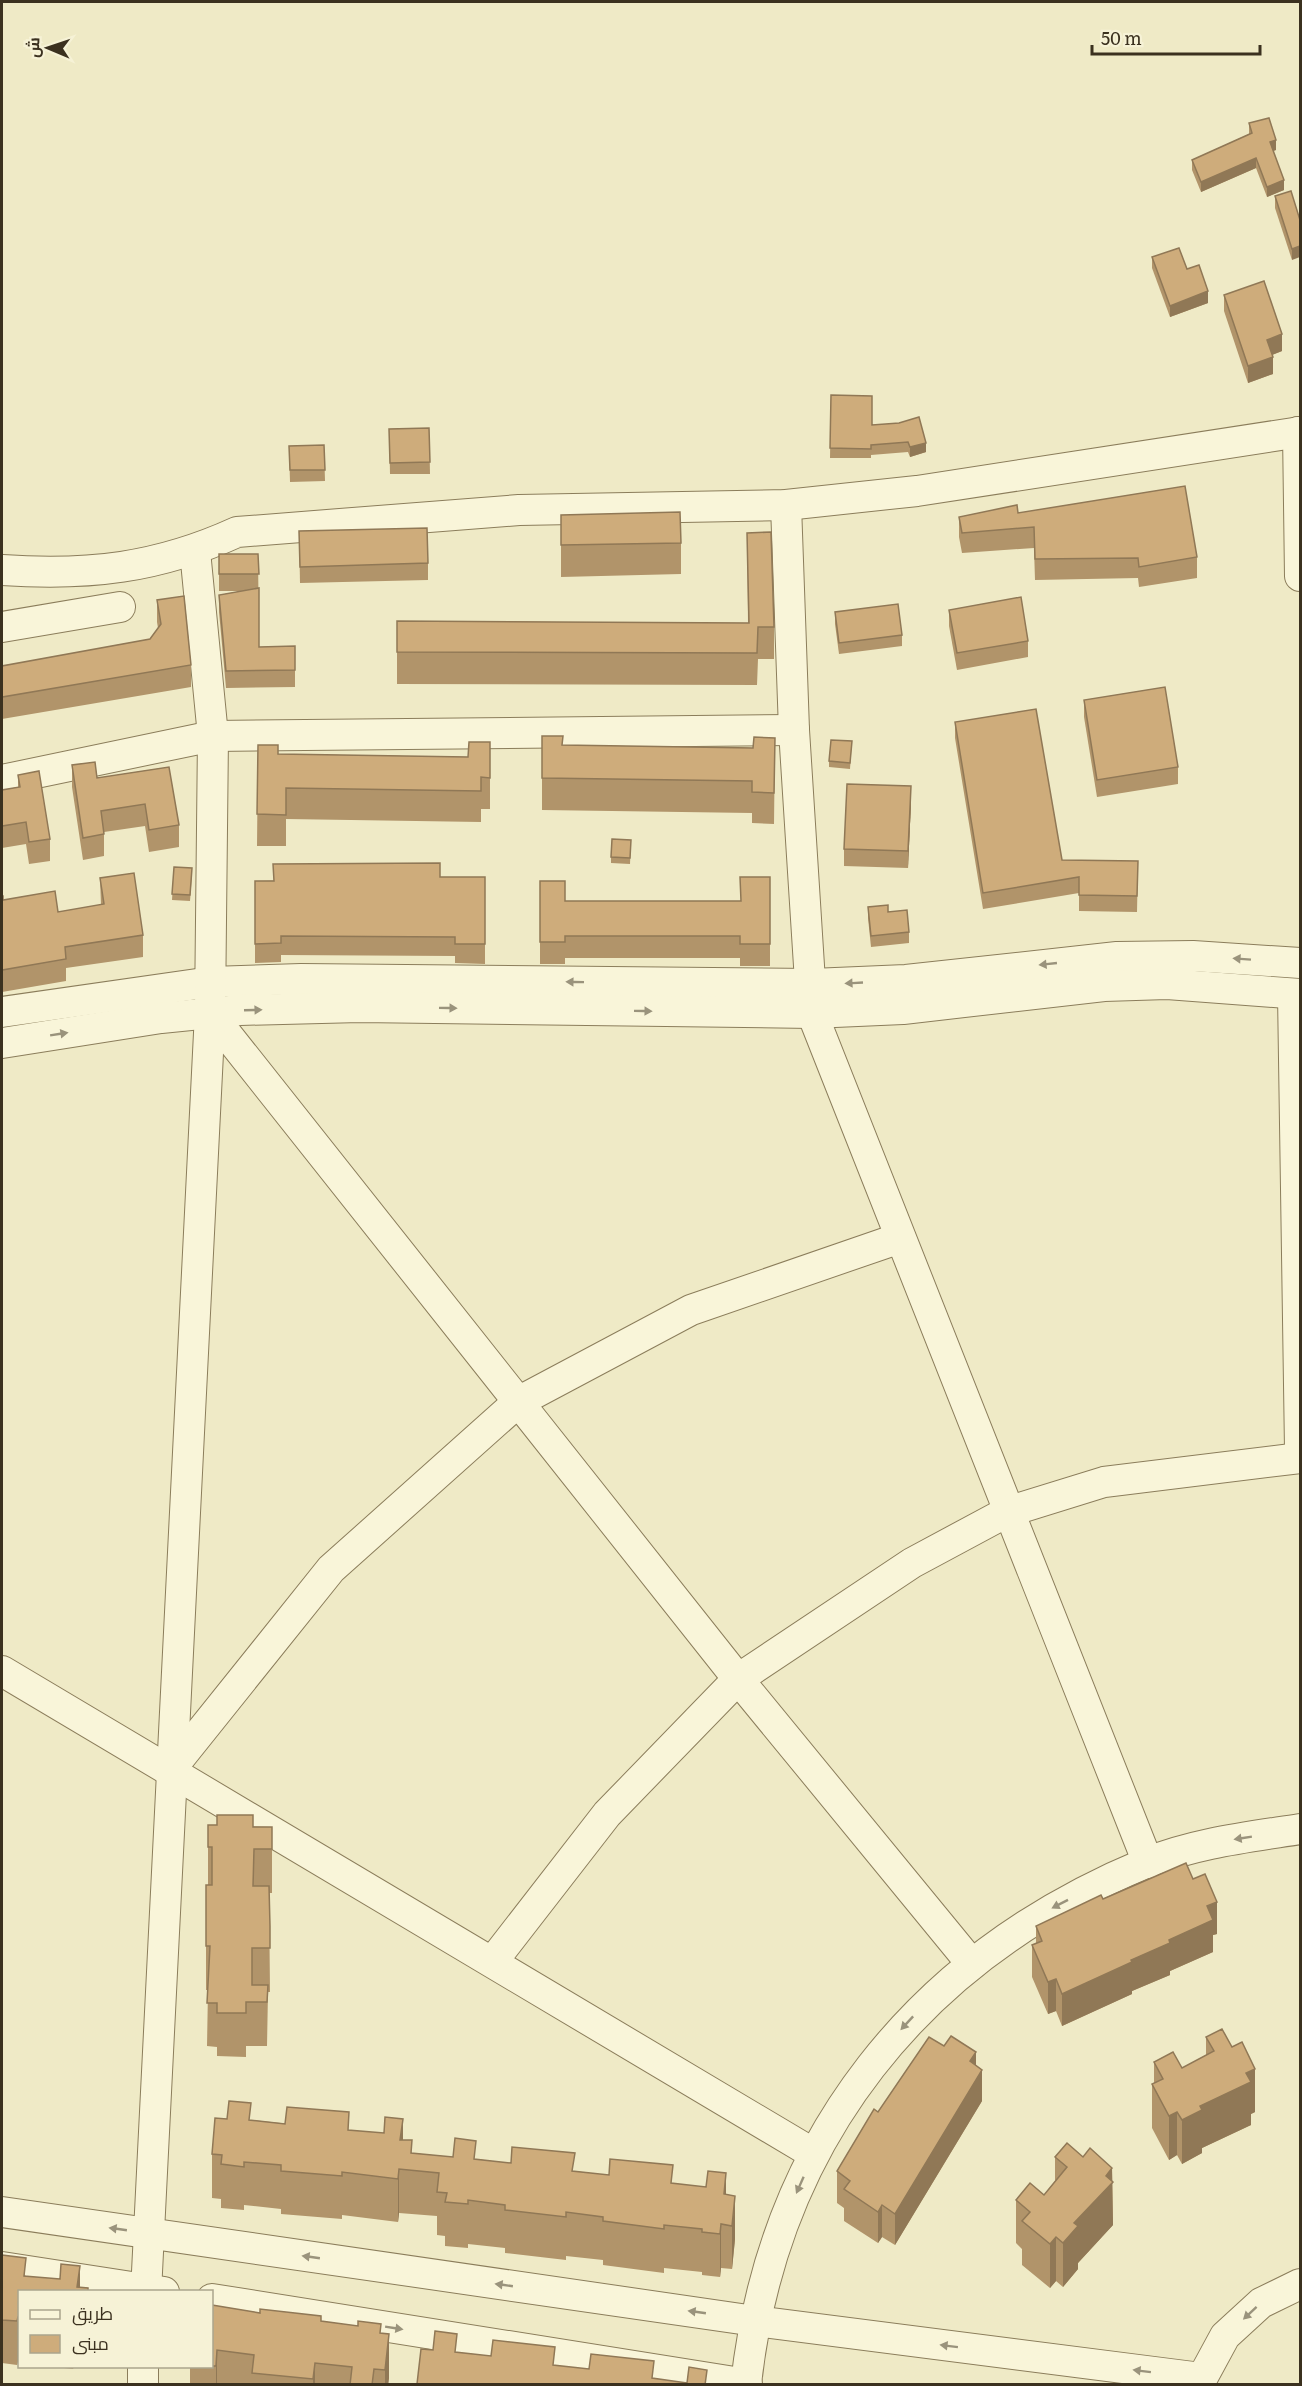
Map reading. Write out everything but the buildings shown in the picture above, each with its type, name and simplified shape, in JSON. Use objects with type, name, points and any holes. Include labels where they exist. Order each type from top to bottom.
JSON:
[{"type":"street","points":[[2,570],[50,574],[138,565],[195,551],[237,532],[495,512],[786,505],[917,491],[1299,432],[1300,576]]},
{"type":"street","points":[[786,505],[794,730],[812,999],[900,1238],[1148,1863]]},
{"type":"street","points":[[152,2290],[150,2234],[170,1770],[211,982],[213,736],[195,551]]},
{"type":"street","points":[[2,627],[120,607]]},
{"type":"street","points":[[2,780],[213,736],[794,730]]},
{"type":"street","points":[[2,1043],[161,1018],[210,1013],[360,1007],[812,999],[906,980],[1117,957],[1193,956],[1300,963]]},
{"type":"street","points":[[2,1012],[211,982],[301,979],[812,999],[903,1009],[1104,986],[1167,984],[1297,994],[1300,1449]]},
{"type":"street","points":[[210,1013],[738,1678],[971,1963]]},
{"type":"street","points":[[170,1770],[331,1569],[518,1402],[691,1310],[900,1238]]},
{"type":"street","points":[[493,1961],[607,1814],[738,1678],[912,1563],[1007,1512],[1104,1482],[1300,1458]]},
{"type":"street","points":[[2,1671],[814,2154]]},
{"type":"street","points":[[213,2299],[746,2384],[755,2321],[779,2235],[814,2154],[846,2100],[883,2050],[925,2004],[971,1963],[1055,1905],[1148,1863],[1225,1840],[1300,1829]]},
{"type":"street","points":[[2,2212],[755,2321],[1200,2381],[1225,2336],[1261,2303],[1300,2284]]},
{"type":"street","points":[[2,2267],[146,2290]]},
{"type":"street","points":[[143,2368],[143,2385]]}]
